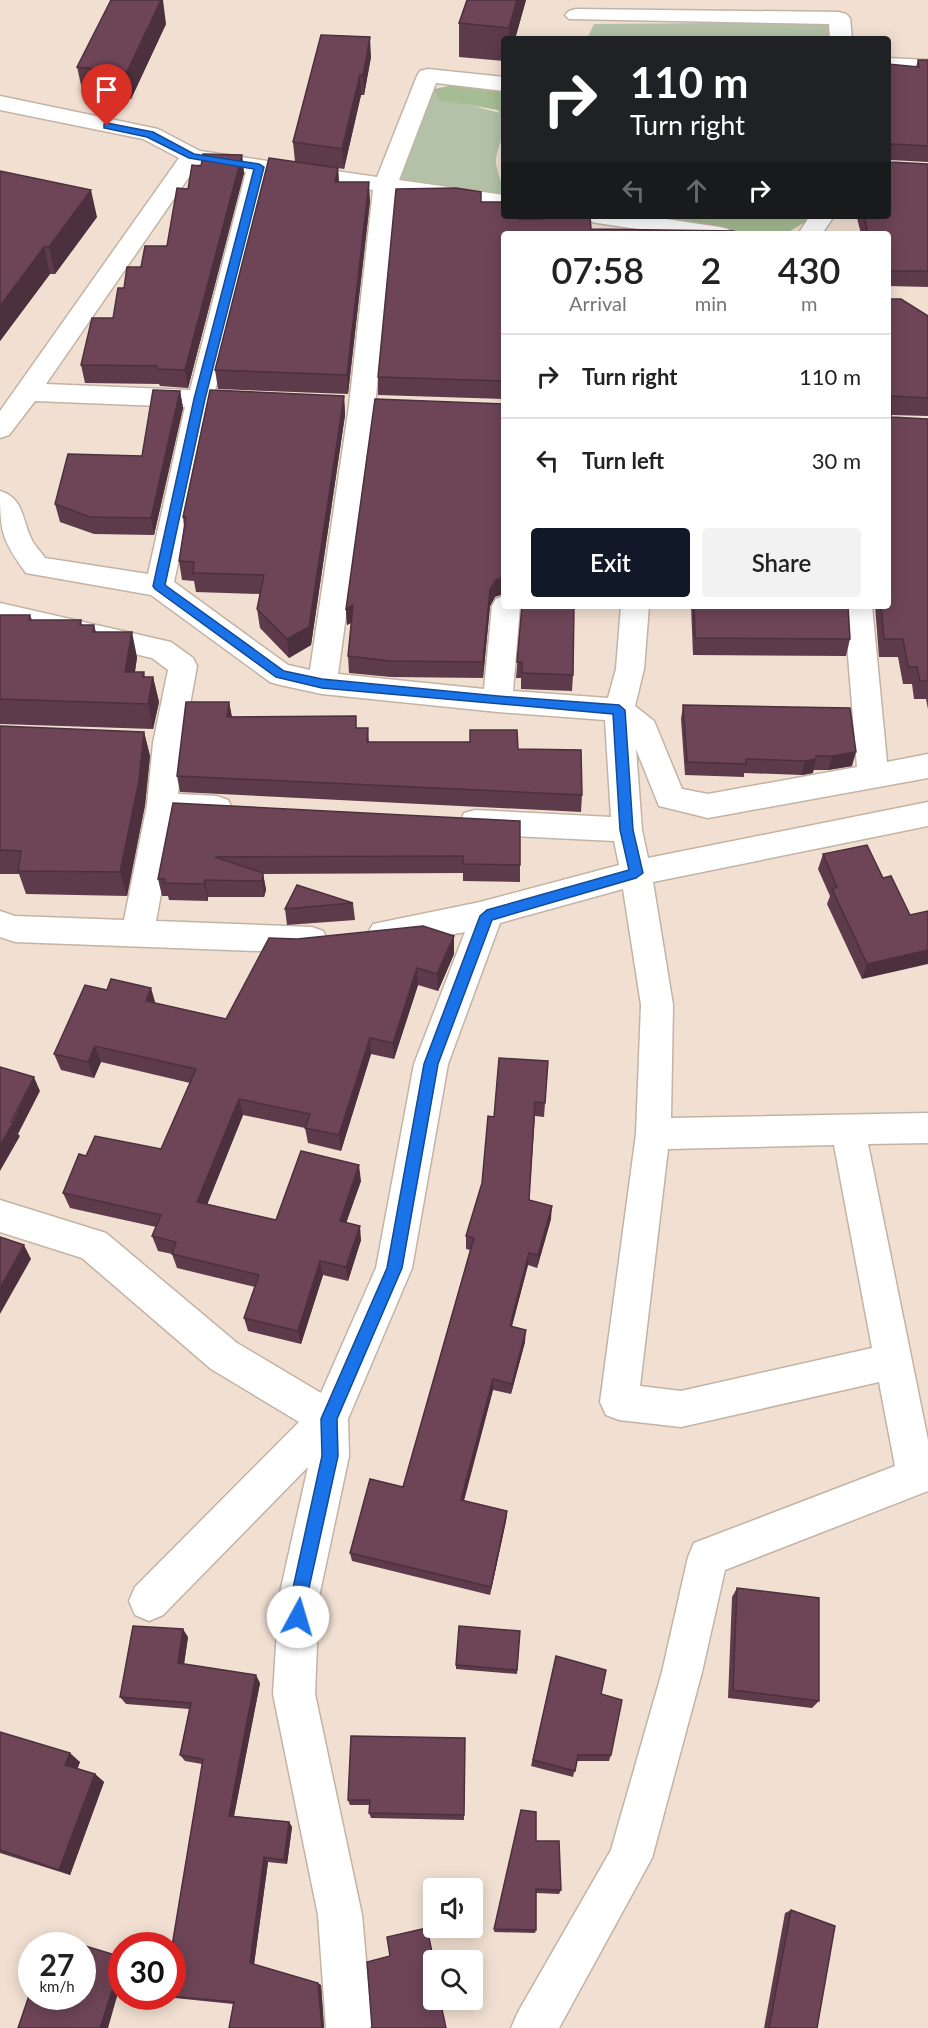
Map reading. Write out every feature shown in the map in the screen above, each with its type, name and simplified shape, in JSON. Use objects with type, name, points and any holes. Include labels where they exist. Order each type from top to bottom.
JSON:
[{"type":"street","points":[[576,15],[642,7],[839,18],[841,36]]},
{"type":"street","points":[[891,64],[928,66]]},
{"type":"street","points":[[322,683],[362,406],[385,185],[428,76],[501,84]]},
{"type":"street","points":[[0,103],[150,134],[192,156]]},
{"type":"street","points":[[0,124],[259,167],[501,202]]},
{"type":"street","points":[[0,429],[192,156]]},
{"type":"street","points":[[159,586],[200,399],[259,167]]},
{"type":"street","points":[[614,219],[680,231]]},
{"type":"street","points":[[28,392],[281,403]]},
{"type":"street","points":[[0,500],[10,513],[19,543],[36,566],[159,586],[280,674],[322,683],[498,701],[619,710],[644,729],[670,798],[708,806],[928,766]]},
{"type":"street","points":[[498,701],[506,609]]},
{"type":"street","points":[[635,609],[630,669],[619,710],[627,830],[657,1005],[653,1134],[619,1402],[681,1409],[894,1361]]},
{"type":"street","points":[[858,609],[873,775]]},
{"type":"street","points":[[0,613],[161,649],[183,666],[156,743],[162,805],[137,934]]},
{"type":"street","points":[[162,805],[245,810]]},
{"type":"street","points":[[0,924],[15,929],[299,941],[419,930],[487,916],[636,873],[928,814]]},
{"type":"street","points":[[448,820],[627,830]]},
{"type":"street","points":[[149,1601],[329,1419],[394,1268],[431,1064],[487,916]]},
{"type":"street","points":[[653,1134],[928,1128]]},
{"type":"street","points":[[534,2028],[630,1858],[682,1672],[708,1557],[922,1474],[894,1361],[848,1131]]},
{"type":"street","points":[[0,1216],[93,1245],[224,1356],[329,1419]]},
{"type":"street","points":[[329,1419],[330,1456],[299,1597],[294,1694],[340,1914],[349,2028]]},
{"type":"green space","points":[[830,22],[833,36],[588,36],[594,24]]},
{"type":"green space","points":[[428,78],[443,98],[500,113],[501,140],[496,163],[501,181],[501,197],[385,185]]},
{"type":"green space","points":[[459,84],[501,89],[501,116],[498,110],[440,100],[434,89]]},
{"type":"green space","points":[[647,219],[810,219],[790,231],[725,231]]},
{"type":"building","points":[[111,0],[161,0],[127,72],[77,67]]},
{"type":"building","points":[[467,0],[517,0],[509,28],[459,23]]},
{"type":"building","points":[[321,35],[370,37],[363,76],[360,75],[342,149],[293,142]]},
{"type":"building","points":[[918,60],[928,60],[928,146],[891,145],[891,64],[919,67]]},
{"type":"building","points":[[203,154],[242,155],[185,370],[157,369],[157,366],[81,365],[92,318],[113,318],[118,288],[124,288],[127,267],[141,267],[145,246],[167,246],[177,188],[188,189],[192,165],[201,166]]},
{"type":"building","points":[[269,158],[338,168],[335,182],[369,182],[347,375],[215,370]]},
{"type":"building","points":[[891,162],[928,164],[928,271],[891,271],[891,231],[867,231],[865,219],[891,219]]},
{"type":"building","points":[[0,171],[91,190],[49,247],[44,247],[0,306]]},
{"type":"building","points":[[456,188],[481,192],[481,202],[501,202],[501,219],[590,219],[591,229],[734,231],[501,231],[501,381],[378,377],[396,189]]},
{"type":"building","points":[[891,299],[901,299],[928,316],[928,398],[891,396]]},
{"type":"building","points":[[153,390],[180,391],[151,518],[90,517],[55,504],[68,454],[142,456]]},
{"type":"building","points":[[210,390],[344,396],[309,627],[287,639],[257,609],[264,575],[193,573],[194,562],[179,561],[186,517],[183,517]]},
{"type":"building","points":[[375,399],[501,404],[501,579],[496,580],[490,589],[483,662],[390,661],[348,656],[353,605],[346,609]]},
{"type":"building","points":[[891,417],[928,419],[928,681],[920,681],[917,667],[908,667],[903,639],[884,639],[881,609],[891,609]]},
{"type":"building","points":[[522,609],[574,609],[573,675],[522,673],[522,662],[517,662]]},
{"type":"building","points":[[694,609],[848,609],[850,639],[695,638]]},
{"type":"building","points":[[0,615],[30,615],[29,620],[81,620],[80,625],[94,625],[93,632],[132,632],[125,672],[144,672],[143,677],[153,677],[148,704],[0,699]]},
{"type":"building","points":[[186,702],[229,702],[227,717],[356,716],[356,728],[368,728],[367,742],[470,742],[470,730],[517,730],[518,749],[581,750],[582,795],[177,776]]},
{"type":"building","points":[[683,705],[850,708],[856,752],[816,756],[816,759],[805,761],[746,759],[746,764],[687,762]]},
{"type":"building","points":[[0,726],[144,732],[139,781],[120,872],[18,871],[21,851],[0,850]]},
{"type":"building","points":[[173,803],[520,821],[520,865],[463,864],[463,856],[215,857],[263,873],[262,881],[205,880],[204,884],[164,883],[165,879],[158,879]]},
{"type":"building","points":[[867,845],[883,878],[891,876],[910,915],[928,911],[928,950],[867,964],[832,889],[837,887],[823,854]]},
{"type":"building","points":[[297,885],[353,903],[285,909]]},
{"type":"building","points":[[423,926],[454,936],[437,974],[417,968],[393,1043],[370,1038],[339,1135],[305,1128],[310,1114],[239,1099],[197,1202],[276,1220],[301,1151],[359,1165],[340,1221],[360,1226],[346,1267],[320,1261],[298,1331],[244,1318],[259,1275],[172,1254],[176,1242],[152,1236],[161,1215],[63,1193],[79,1154],[86,1156],[95,1136],[161,1149],[196,1069],[95,1046],[88,1062],[54,1054],[85,985],[107,990],[111,979],[151,988],[146,1001],[226,1019],[269,938],[297,939]]},
{"type":"building","points":[[499,1058],[548,1061],[545,1103],[535,1102],[529,1200],[552,1206],[538,1255],[529,1253],[510,1326],[526,1330],[512,1384],[493,1379],[461,1500],[507,1511],[491,1587],[350,1553],[370,1479],[403,1487],[474,1238],[466,1236],[482,1183],[488,1116],[494,1117]]},
{"type":"building","points":[[0,1067],[34,1077],[0,1146]]},
{"type":"building","points":[[0,1237],[24,1245],[0,1288]]},
{"type":"building","points":[[737,1588],[819,1598],[819,1701],[733,1690]]},
{"type":"building","points":[[133,1626],[183,1629],[178,1663],[256,1675],[229,1816],[289,1822],[284,1860],[264,1857],[250,1963],[318,1983],[322,2028],[229,2028],[234,2002],[186,1998],[186,1932],[174,1932],[203,1759],[180,1755],[191,1703],[120,1697]]},
{"type":"building","points":[[459,1626],[520,1631],[517,1670],[456,1665]]},
{"type":"building","points":[[556,1656],[606,1670],[601,1694],[622,1700],[611,1755],[578,1755],[575,1771],[533,1760]]},
{"type":"building","points":[[0,1732],[70,1753],[65,1765],[95,1774],[59,1870],[0,1850]]},
{"type":"building","points":[[351,1736],[465,1738],[464,1815],[369,1813],[370,1800],[348,1800]]},
{"type":"building","points":[[521,1810],[536,1812],[536,1841],[559,1841],[561,1890],[536,1889],[536,1930],[494,1929]]},
{"type":"building","points":[[791,1910],[835,1926],[817,2028],[769,2028]]},
{"type":"building","points":[[423,1929],[423,1938],[429,1938],[432,1950],[423,1950],[423,2010],[442,2010],[446,2028],[371,2028],[367,1962],[390,1956],[387,1937]]},
{"type":"building","points":[[96,1949],[108,1953],[108,2003],[100,2028],[18,2028],[24,2010],[96,2010]]},
{"type":"route","points":[[107,126],[150,134],[192,156],[259,167],[200,399],[159,586],[280,674],[322,683],[498,701],[619,710],[627,830],[636,873],[487,916],[431,1064],[394,1268],[329,1419],[330,1456],[299,1597],[298,1617]]}]
